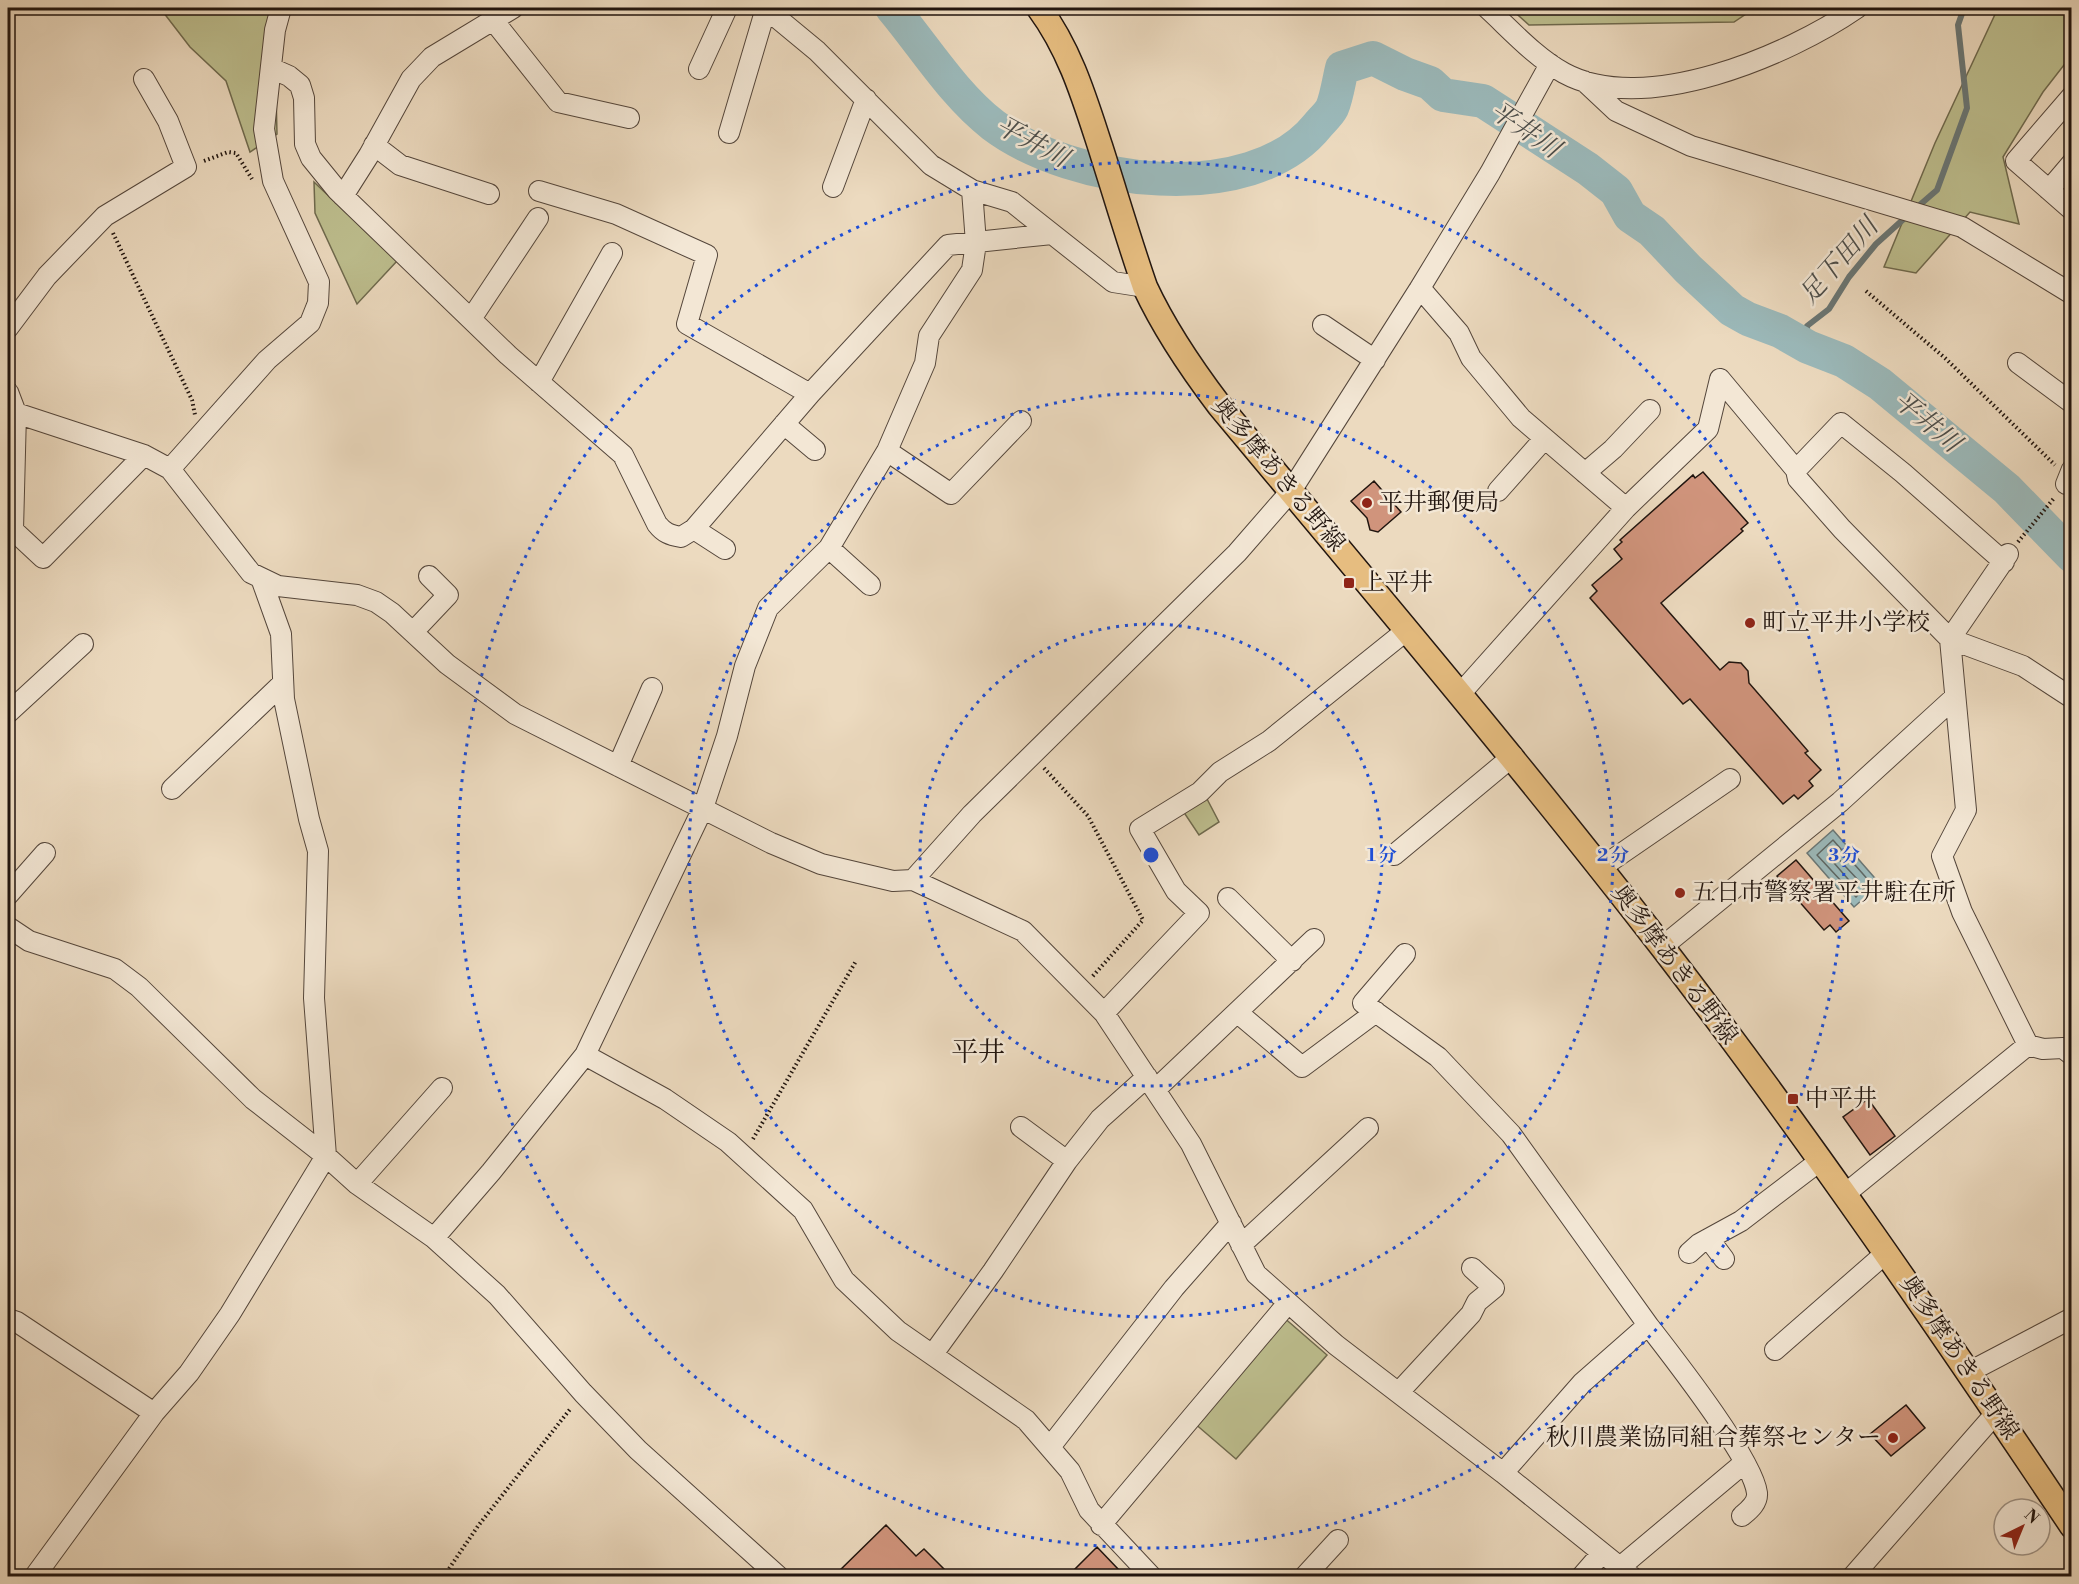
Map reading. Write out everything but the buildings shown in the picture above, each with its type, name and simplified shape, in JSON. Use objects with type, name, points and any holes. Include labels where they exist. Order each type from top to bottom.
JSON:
[{"type":"main road","name":"奥多摩あきる野線","points":[[1039,8],[1053,28],[1071,62],[1145,287],[1158,315],[1202,382],[1513,756],[1662,947],[1887,1252],[2072,1526]]},
{"type":"street","points":[[170,469],[267,360],[310,323],[318,303],[319,282],[273,181],[267,155],[264,129],[275,30],[281,8]]},
{"type":"street","points":[[343,196],[411,79],[432,57],[513,8]]},
{"type":"street","points":[[699,69],[727,8]]},
{"type":"street","points":[[729,133],[765,8],[817,51],[931,165],[972,190],[1012,202],[1113,282],[1145,287]]},
{"type":"street","points":[[1487,8],[1550,64],[1584,81],[1616,111],[1691,146],[1962,227],[2072,294]]},
{"type":"street","points":[[1584,81],[1634,88],[1717,74],[1792,47],[1857,8]]},
{"type":"street","points":[[493,20],[558,102],[629,118]]},
{"type":"street","points":[[913,880],[972,814],[1237,553],[1291,491],[1490,173],[1550,64]]},
{"type":"street","points":[[271,68],[289,76],[300,86],[304,98],[304,144],[311,158],[343,196],[539,382],[623,455],[657,524],[664,532],[681,537],[694,529],[810,394],[948,245],[1052,234]]},
{"type":"street","points":[[8,328],[46,276],[105,216],[186,167],[168,121],[144,79]]},
{"type":"street","points":[[2072,96],[2016,161],[2072,210]]},
{"type":"street","points":[[833,187],[866,99]]},
{"type":"street","points":[[374,146],[400,165],[489,194]]},
{"type":"street","points":[[2049,190],[2072,163]]},
{"type":"street","points":[[434,1238],[491,1172],[585,1055],[703,808],[727,736],[745,666],[768,608],[829,548],[887,451],[925,363],[929,336],[972,270],[976,243],[972,190]]},
{"type":"street","points":[[539,191],[616,214],[707,255],[687,324],[810,394]]},
{"type":"street","points":[[471,319],[538,218]]},
{"type":"street","points":[[539,382],[612,253]]},
{"type":"street","points":[[1420,288],[1458,333],[1471,358],[1521,418],[1626,508]]},
{"type":"street","points":[[1323,325],[1375,360]]},
{"type":"street","points":[[2018,363],[2072,403]]},
{"type":"street","points":[[1460,693],[1626,508],[1708,429],[1720,379],[1796,470],[1798,479],[1842,529],[1950,639],[2023,666],[2072,698]]},
{"type":"street","points":[[8,392],[11,413],[10,533],[43,558],[144,455]]},
{"type":"street","points":[[1585,473],[1613,449],[1650,410]]},
{"type":"street","points":[[11,413],[144,455],[170,469],[239,561],[262,581],[278,586],[357,595],[384,608],[447,664],[515,714],[771,843],[820,864],[893,881],[913,880],[1023,931],[1104,1013],[1152,1083],[1191,1144],[1256,1274],[1336,1345],[1503,1473],[1625,1572],[1744,1463]]},
{"type":"street","points":[[887,451],[951,494],[1021,421]]},
{"type":"street","points":[[1796,470],[1841,423],[2006,558],[1950,639],[1966,810],[1942,856],[1962,912],[2028,1045],[2043,1049],[2069,1048]]},
{"type":"street","points":[[784,424],[814,450]]},
{"type":"street","points":[[1498,491],[1544,439]]},
{"type":"street","points":[[694,529],[726,549]]},
{"type":"street","points":[[829,548],[870,585]]},
{"type":"street","points":[[412,632],[454,601],[429,576]]},
{"type":"street","points":[[35,1576],[154,1413],[189,1373],[230,1314],[326,1156],[314,998],[318,851],[309,819],[282,684],[281,634],[262,581]]},
{"type":"street","points":[[1104,1013],[1199,913],[1176,891],[1140,829],[1200,792],[1220,772],[1269,741],[1407,630]]},
{"type":"street","points":[[8,713],[83,644]]},
{"type":"street","points":[[171,789],[282,684]]},
{"type":"street","points":[[618,766],[652,688]]},
{"type":"street","points":[[1662,947],[1840,802],[1954,697]]},
{"type":"street","points":[[1394,855],[1513,756]]},
{"type":"street","points":[[1599,869],[1730,779]]},
{"type":"street","points":[[8,895],[45,853]]},
{"type":"street","points":[[1228,898],[1292,961]]},
{"type":"street","points":[[8,927],[29,941],[115,969],[139,987],[253,1099],[326,1156],[357,1184],[434,1238],[497,1295],[583,1393],[638,1450],[778,1576]]},
{"type":"street","points":[[933,1354],[993,1271],[1067,1161],[1100,1119],[1152,1083],[1238,1013],[1314,939]]},
{"type":"street","points":[[1405,954],[1363,1003],[1438,1057],[1511,1134],[1689,1379],[1744,1463],[1757,1494],[1753,1506],[1742,1516]]},
{"type":"street","points":[[1238,1013],[1302,1067],[1376,1012]]},
{"type":"street","points":[[1845,1194],[2028,1045]]},
{"type":"street","points":[[585,1055],[665,1099],[728,1142],[803,1210],[844,1280],[898,1331],[1026,1420],[1070,1471],[1089,1510],[1101,1525],[1151,1576]]},
{"type":"street","points":[[357,1184],[442,1088]]},
{"type":"street","points":[[1021,1127],[1067,1161]]},
{"type":"street","points":[[1241,1245],[1368,1128]]},
{"type":"street","points":[[1689,1253],[1742,1221],[1821,1161]]},
{"type":"street","points":[[1050,1447],[1174,1288],[1231,1223]]},
{"type":"street","points":[[1709,1239],[1724,1259]]},
{"type":"street","points":[[1775,1350],[1887,1252]]},
{"type":"street","points":[[1399,1392],[1471,1314],[1477,1302],[1494,1288],[1472,1268]]},
{"type":"street","points":[[1101,1525],[1288,1303]]},
{"type":"street","points":[[1969,1372],[2072,1318]]},
{"type":"street","points":[[8,1319],[17,1322],[154,1413]]},
{"type":"street","points":[[1503,1473],[1582,1383],[1648,1325]]},
{"type":"street","points":[[1853,1576],[1996,1413]]},
{"type":"street","points":[[1305,1576],[1338,1540]]},
{"type":"street","points":[[1582,1576],[1602,1553]]},
{"type":"path","points":[[186,167],[228,152],[236,153],[254,183]]},
{"type":"path","points":[[105,216],[192,400],[199,434]]},
{"type":"path","points":[[1866,291],[1944,358],[2069,478],[2006,558]]},
{"type":"path","points":[[1031,755],[1088,816],[1143,920],[1081,989]]},
{"type":"path","points":[[752,1140],[856,961]]},
{"type":"path","points":[[444,1576],[478,1526],[583,1393]]},
{"type":"green space","points":[[160,8],[274,8],[277,134],[250,152],[226,81],[190,47]]},
{"type":"green space","points":[[1510,8],[1755,8],[1734,22],[1529,25]]},
{"type":"green space","points":[[1998,8],[2071,8],[2071,56],[2043,92],[2003,157],[2019,224],[1970,212],[1916,273],[1884,267],[1935,143]]},
{"type":"green space","points":[[314,182],[397,261],[357,304],[315,213]]},
{"type":"green space","points":[[1206,797],[1219,822],[1199,835],[1183,811]]},
{"type":"green space","points":[[1282,1316],[1327,1355],[1236,1459],[1193,1422]]},
{"type":"water","points":[[1833,830],[1880,884],[1854,907],[1807,853]]},
{"type":"waterway","name":"平井川","points":[[892,8],[952,84],[978,113],[993,125],[1027,145],[1067,162],[1112,173],[1160,179],[1206,177],[1250,169],[1288,152],[1318,125],[1332,108],[1342,68],[1373,58],[1430,83],[1443,95],[1483,101],[1588,169],[1616,191],[1630,216],[1652,231],[1732,310],[1748,319],[1780,331],[1808,347],[1844,361],[1880,384],[2007,489],[2072,556]]},
{"type":"waterway","name":"足下田川","points":[[1915,209],[1937,190],[1967,108],[1958,25],[1964,8]]},
{"type":"waterway","name":"足下田川","points":[[1808,347],[1807,326],[1829,309],[1849,277],[1876,244],[1907,216]]},
{"type":"place","name":"平井郵便局","points":[[1367,503]]},
{"type":"place","name":"上平井","points":[[1349,583]]},
{"type":"place","name":"町立平井小学校","points":[[1750,623]]},
{"type":"place","name":"五日市警察署平井駐在所","points":[[1680,893]]},
{"type":"place","name":"中平井","points":[[1793,1099]]},
{"type":"place","name":"秋川農業協同組合葬祭センター","points":[[1893,1438]]},
{"type":"district","name":"平井","points":[[978,1053]]}]
